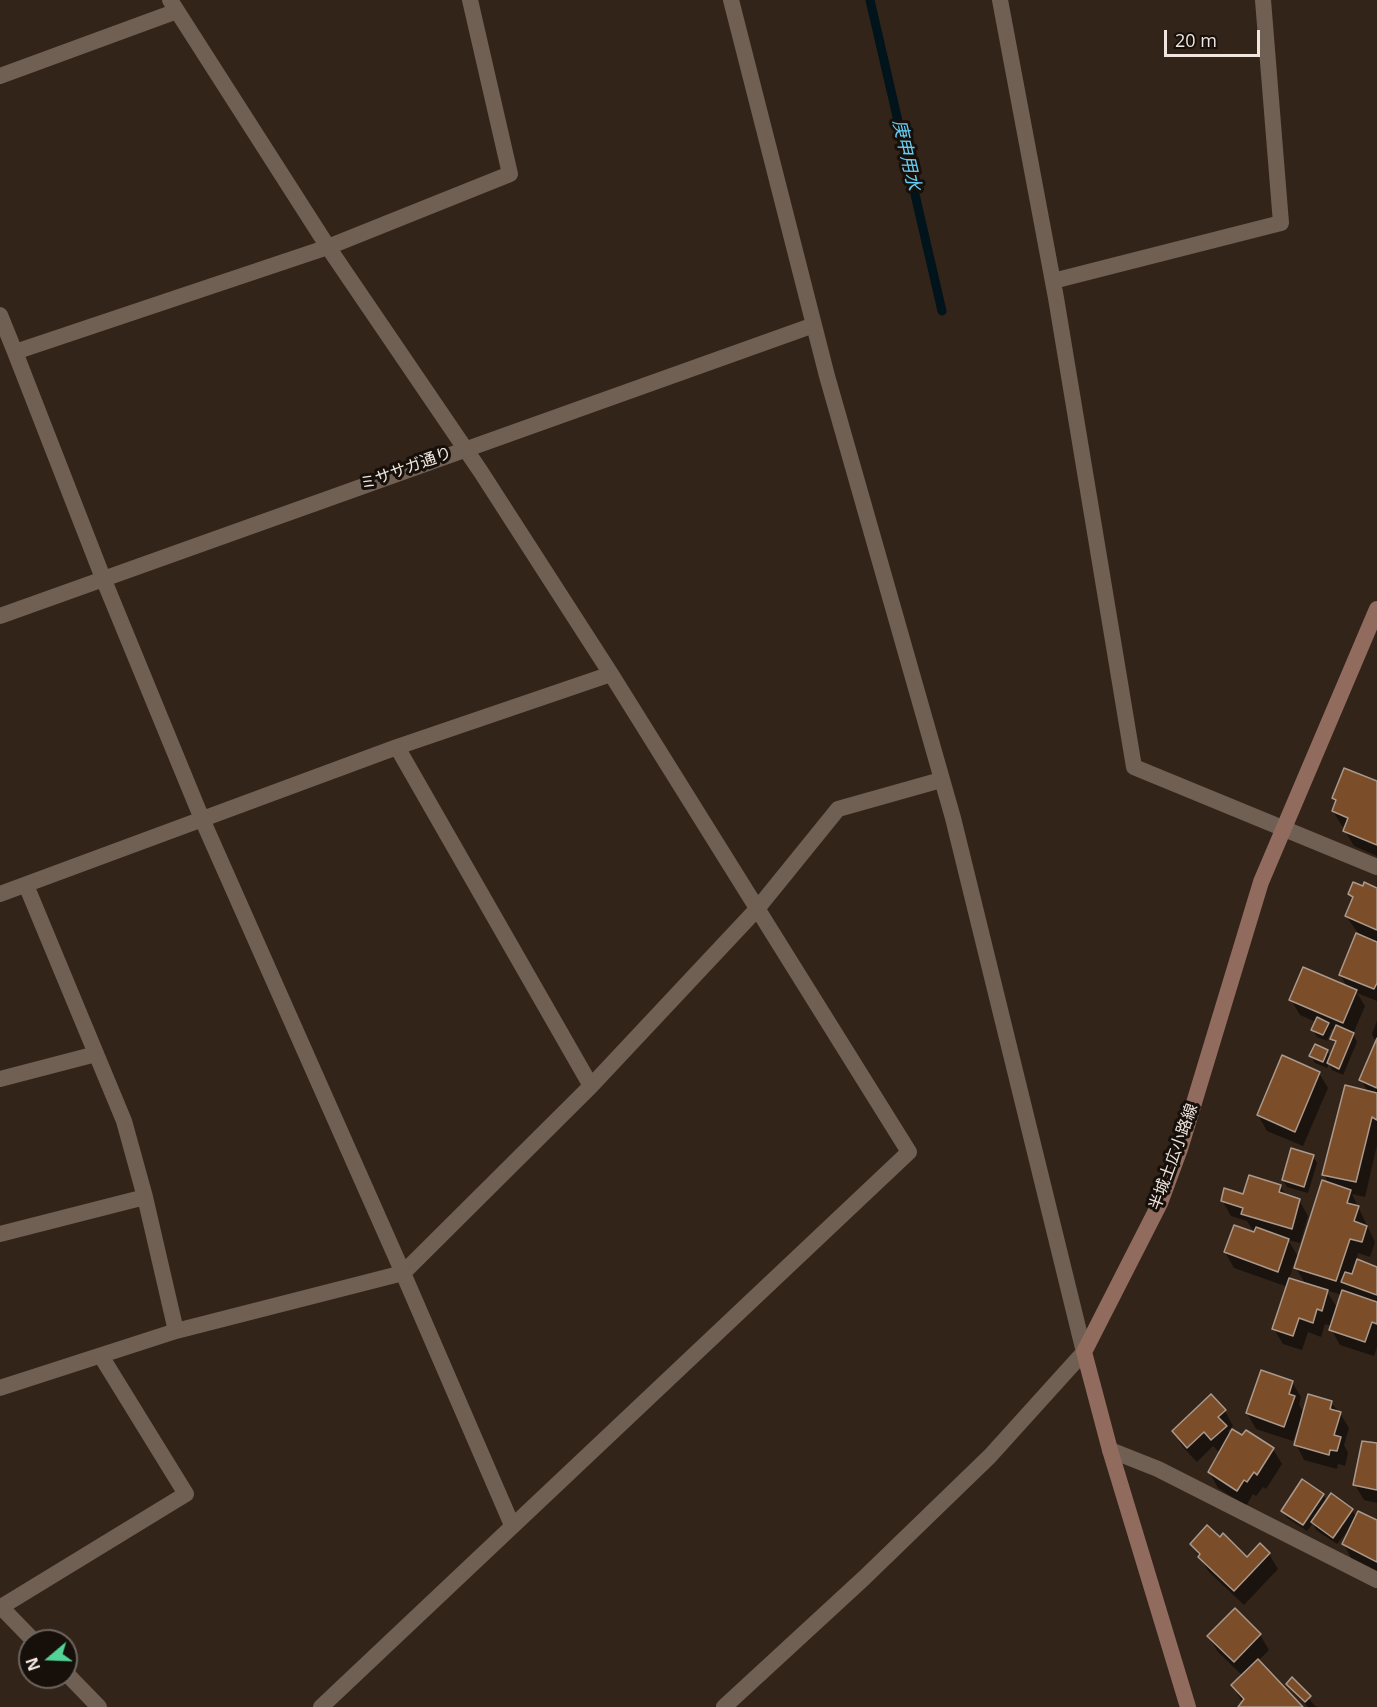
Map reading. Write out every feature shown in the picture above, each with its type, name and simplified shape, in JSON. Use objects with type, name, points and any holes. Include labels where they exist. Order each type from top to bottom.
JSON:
[{"type":"main road","name":"半城土広小路線","points":[[1084,1352],[1160,1203],[1180,1149],[1261,882],[1377,609]]},
{"type":"main road","points":[[1084,1352],[1110,1450],[1188,1707]]},
{"type":"street","points":[[15,352],[328,247],[510,174],[470,0]]},
{"type":"street","points":[[724,1707],[864,1578],[990,1456],[1084,1352],[941,780],[814,325],[731,0]]},
{"type":"street","points":[[1000,0],[1053,281],[1134,767],[1377,867]]},
{"type":"street","points":[[1053,281],[1281,223],[1263,0]]},
{"type":"street","points":[[0,76],[174,5],[328,247],[465,448],[611,674],[909,1152],[321,1707]]},
{"type":"street","points":[[0,315],[103,578],[202,819],[512,1525]]},
{"type":"street","name":"ミササガ通り","points":[[0,616],[814,325]]},
{"type":"street","points":[[0,894],[397,747],[611,674]]},
{"type":"street","points":[[397,747],[591,1086]]},
{"type":"street","points":[[0,1388],[177,1331],[403,1273],[591,1086],[757,909],[838,809],[941,780]]},
{"type":"street","points":[[26,885],[124,1121],[177,1331]]},
{"type":"street","points":[[0,1079],[96,1054]]},
{"type":"street","points":[[0,1234],[145,1197]]},
{"type":"street","points":[[22,1629],[0,1607],[186,1494],[101,1356]]},
{"type":"street","points":[[1110,1450],[1158,1470],[1377,1580]]},
{"type":"street","points":[[78,1685],[99,1707]]},
{"type":"building","points":[[1344,768],[1377,781],[1377,845],[1343,831],[1348,818],[1332,811],[1336,800],[1332,798]]},
{"type":"building","points":[[1353,882],[1363,886],[1364,882],[1377,888],[1377,930],[1345,916],[1353,897],[1348,894]]},
{"type":"building","points":[[1356,933],[1377,942],[1377,983],[1374,989],[1339,975]]},
{"type":"building","points":[[1303,967],[1357,990],[1343,1023],[1289,1000]]},
{"type":"building","points":[[1317,1017],[1329,1023],[1323,1035],[1311,1030]]},
{"type":"building","points":[[1336,1025],[1354,1033],[1339,1069],[1327,1063],[1336,1041],[1330,1039]]},
{"type":"building","points":[[1377,1038],[1377,1088],[1359,1080]]},
{"type":"building","points":[[1315,1044],[1328,1050],[1323,1062],[1309,1056]]},
{"type":"building","points":[[1282,1055],[1320,1072],[1295,1132],[1257,1115]]},
{"type":"building","points":[[1345,1085],[1377,1093],[1377,1120],[1372,1117],[1356,1182],[1322,1175]]},
{"type":"building","points":[[1291,1148],[1314,1155],[1304,1187],[1282,1180]]},
{"type":"building","points":[[1249,1175],[1281,1185],[1279,1192],[1300,1199],[1292,1229],[1241,1214],[1243,1208],[1221,1201],[1224,1188],[1243,1194]]},
{"type":"building","points":[[1322,1180],[1351,1190],[1347,1203],[1359,1206],[1354,1221],[1367,1226],[1362,1242],[1350,1239],[1336,1281],[1294,1268]]},
{"type":"building","points":[[1234,1225],[1254,1232],[1256,1227],[1289,1239],[1278,1272],[1224,1252]]},
{"type":"building","points":[[1357,1259],[1377,1267],[1377,1295],[1341,1282],[1345,1272],[1352,1274]]},
{"type":"building","points":[[1289,1278],[1328,1290],[1322,1311],[1317,1309],[1313,1323],[1299,1318],[1293,1336],[1272,1329]]},
{"type":"building","points":[[1342,1290],[1377,1302],[1377,1324],[1372,1322],[1365,1342],[1329,1330]]},
{"type":"building","points":[[1261,1370],[1293,1381],[1289,1394],[1295,1396],[1284,1427],[1246,1413]]},
{"type":"building","points":[[1211,1394],[1226,1410],[1218,1417],[1227,1426],[1211,1440],[1204,1432],[1187,1448],[1172,1431]]},
{"type":"building","points":[[1308,1394],[1332,1401],[1330,1409],[1341,1412],[1334,1435],[1341,1437],[1337,1451],[1330,1450],[1329,1455],[1294,1445]]},
{"type":"building","points":[[1232,1429],[1242,1435],[1246,1430],[1274,1448],[1257,1475],[1254,1472],[1247,1482],[1244,1480],[1237,1491],[1208,1472]]},
{"type":"building","points":[[1362,1441],[1377,1443],[1377,1490],[1353,1485]]},
{"type":"building","points":[[1302,1479],[1324,1494],[1303,1525],[1281,1511]]},
{"type":"building","points":[[1331,1493],[1353,1509],[1333,1538],[1311,1522]]},
{"type":"building","points":[[1358,1511],[1377,1520],[1377,1562],[1342,1544]]},
{"type":"building","points":[[1207,1525],[1220,1537],[1223,1533],[1247,1557],[1260,1543],[1270,1553],[1234,1591],[1198,1557],[1200,1554],[1190,1544]]},
{"type":"building","points":[[1235,1608],[1261,1634],[1234,1662],[1207,1636]]},
{"type":"building","points":[[1258,1659],[1303,1707],[1238,1707],[1244,1699],[1231,1685]]},
{"type":"building","points":[[1292,1677],[1311,1696],[1305,1702],[1286,1684]]},
{"type":"waterway","name":"庚申用水","points":[[870,0],[942,311]]}]
